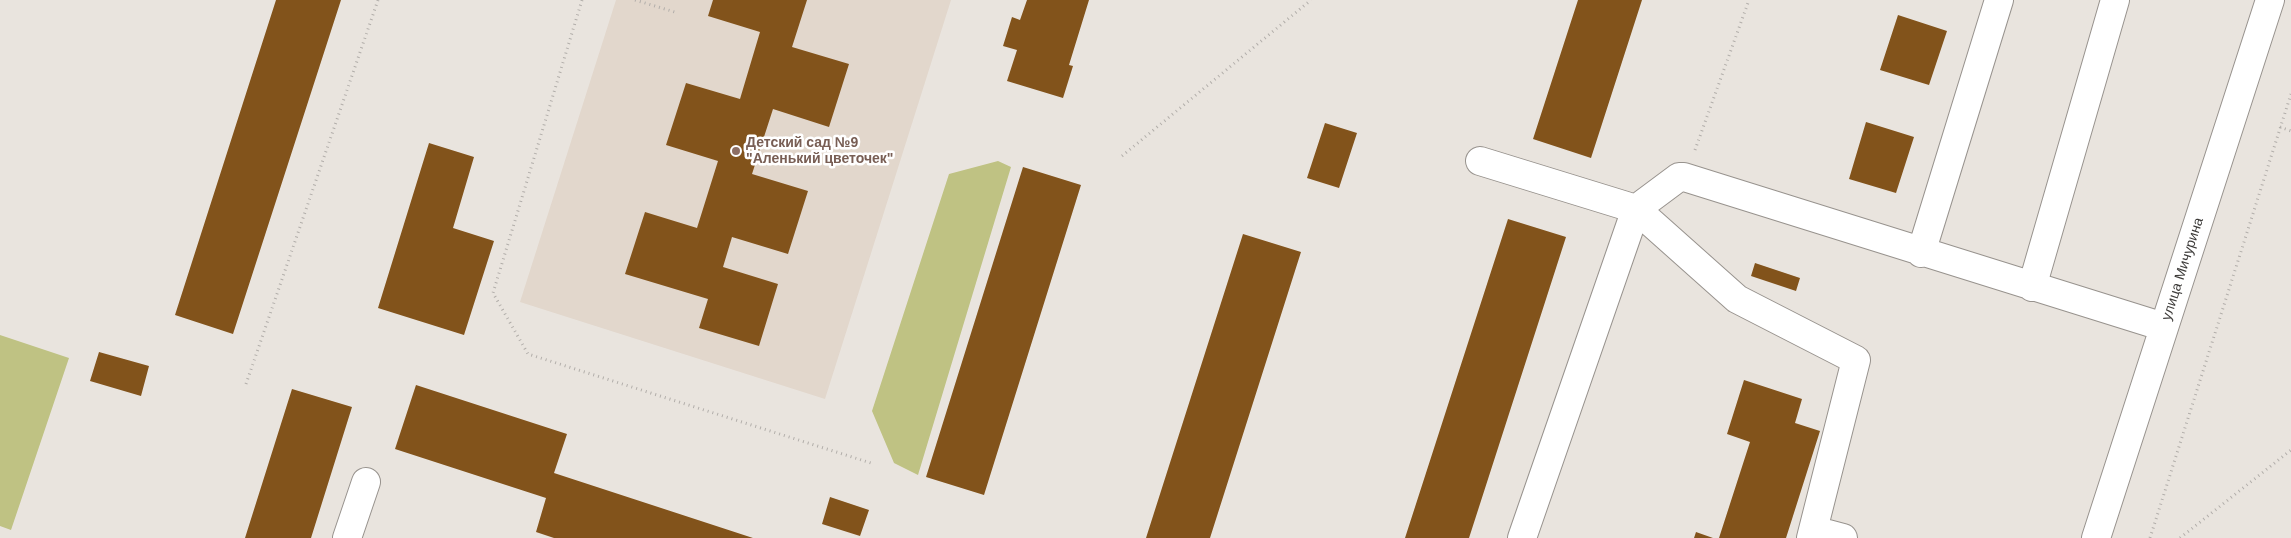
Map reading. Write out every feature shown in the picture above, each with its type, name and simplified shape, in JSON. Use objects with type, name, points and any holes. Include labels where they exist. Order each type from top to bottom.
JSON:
[{"type":"street","points":[[1921,252],[1998,0]]},
{"type":"street","points":[[2032,287],[2115,0]]},
{"type":"street","name":"улица Мичурина","points":[[2096,538],[2270,0]]},
{"type":"street","points":[[1480,161],[1636,209],[1736,299],[1856,360],[1812,534],[1843,538]]},
{"type":"street","points":[[1522,538],[1636,209],[1679,177],[2164,328]]},
{"type":"street","points":[[347,538],[366,482]]},
{"type":"path","points":[[246,384],[378,0]]},
{"type":"path","points":[[582,0],[493,293],[528,354],[874,464]]},
{"type":"path","points":[[635,0],[678,14]]},
{"type":"path","points":[[1122,156],[1311,0]]},
{"type":"path","points":[[1684,177],[1749,0]]},
{"type":"path","points":[[2150,538],[2291,94]]},
{"type":"path","points":[[2280,127],[2291,131]]},
{"type":"path","points":[[2180,538],[2291,450]]},
{"type":"shaded area","name":"Детский сад №9 \"Аленький цветочек\"","points":[[616,0],[951,0],[825,399],[520,302]]},
{"type":"green space","points":[[998,161],[1011,167],[918,475],[894,463],[872,411],[949,174]]},
{"type":"green space","points":[[0,335],[69,358],[11,530],[0,526]]},
{"type":"building","points":[[276,0],[341,0],[233,334],[175,315]]},
{"type":"building","points":[[713,0],[807,0],[792,47],[849,64],[829,127],[773,109],[752,174],[808,191],[788,254],[732,237],[723,267],[778,284],[759,346],[699,328],[708,299],[625,274],[645,212],[697,228],[718,161],[666,145],[686,83],[740,99],[760,32],[708,16]]},
{"type":"building","points":[[1027,0],[1089,0],[1069,65],[1073,66],[1063,98],[1007,81],[1017,50],[1003,46],[1012,17],[1020,20]]},
{"type":"building","points":[[1578,0],[1642,0],[1591,158],[1533,139]]},
{"type":"building","points":[[1898,15],[1947,31],[1929,85],[1880,70]]},
{"type":"building","points":[[1866,122],[1914,137],[1896,193],[1849,179]]},
{"type":"building","points":[[1325,123],[1357,133],[1339,188],[1307,178]]},
{"type":"building","points":[[429,143],[474,157],[453,228],[494,241],[464,335],[378,308]]},
{"type":"building","points":[[1023,167],[1081,185],[984,495],[926,477]]},
{"type":"building","points":[[1508,219],[1566,237],[1469,538],[1405,538]]},
{"type":"building","points":[[1243,234],[1301,252],[1210,538],[1146,538]]},
{"type":"building","points":[[1755,263],[1800,278],[1796,291],[1751,276]]},
{"type":"building","points":[[99,352],[149,366],[141,396],[90,381]]},
{"type":"building","points":[[1744,380],[1802,399],[1795,423],[1820,431],[1786,538],[1719,538],[1750,442],[1727,434]]},
{"type":"building","points":[[416,385],[567,434],[554,473],[753,538],[554,538],[536,532],[546,498],[395,449]]},
{"type":"building","points":[[292,389],[352,407],[311,538],[245,538]]},
{"type":"building","points":[[830,497],[869,510],[860,536],[822,524]]},
{"type":"building","points":[[1696,532],[1713,538],[1694,538]]},
{"type":"place","name":"Детский сад №9 \"Аленький цветочек\"","points":[[736,151]]}]
